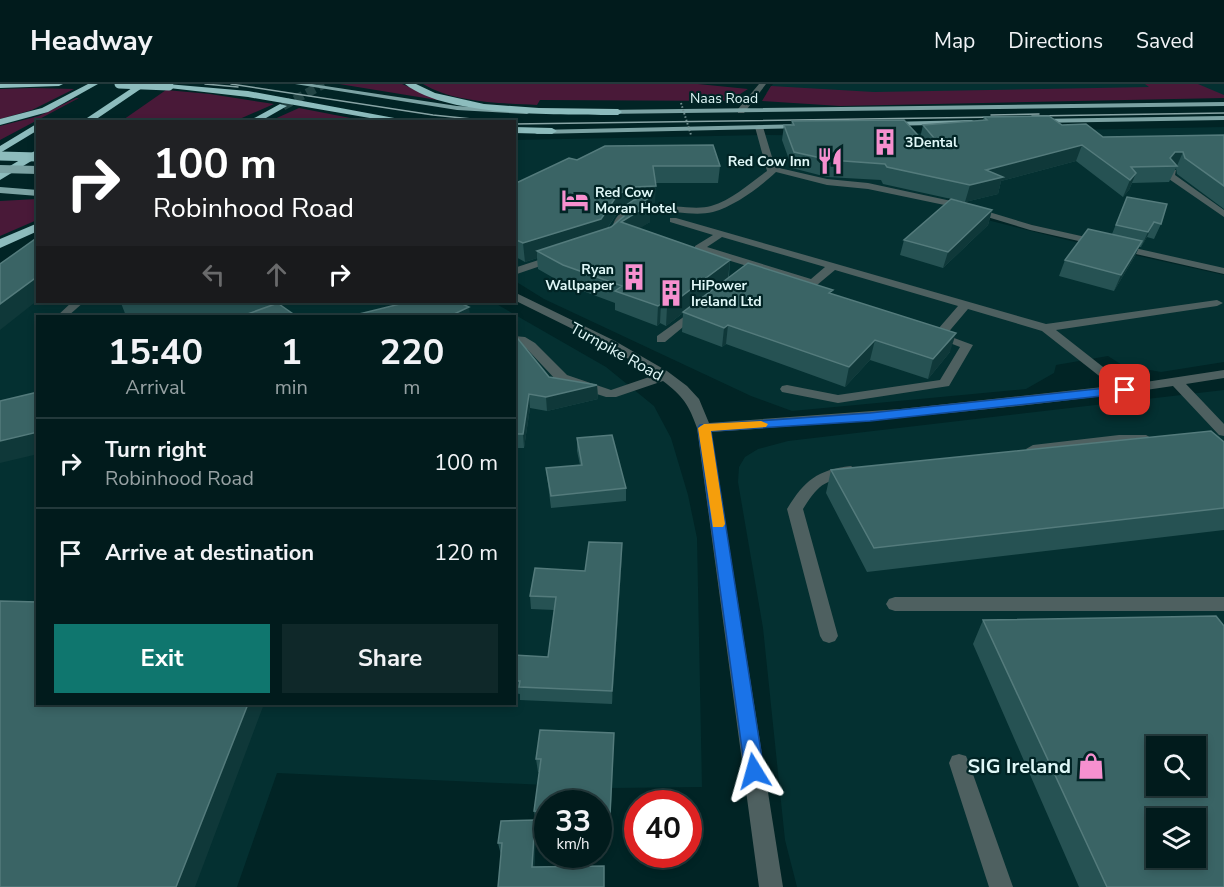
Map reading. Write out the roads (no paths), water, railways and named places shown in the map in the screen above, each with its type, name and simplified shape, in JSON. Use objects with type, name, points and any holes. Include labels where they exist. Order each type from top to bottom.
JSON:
[{"type":"highway","points":[[0,86],[59,84]]},
{"type":"highway","points":[[120,84],[164,85],[248,94],[398,120]]},
{"type":"highway","points":[[88,120],[144,84]]},
{"type":"highway","points":[[409,84],[444,98],[483,105],[524,109],[618,112]]},
{"type":"highway","points":[[106,120],[164,85]]},
{"type":"highway","points":[[55,116],[98,87]]},
{"type":"highway","points":[[0,122],[45,110],[98,87]]},
{"type":"highway","points":[[255,120],[284,106]]},
{"type":"highway","points":[[362,115],[379,120]]},
{"type":"highway","points":[[0,150],[36,127]]},
{"type":"highway","points":[[516,131],[552,131]]},
{"type":"highway","points":[[0,177],[36,153]]},
{"type":"highway","points":[[0,156],[36,157]]},
{"type":"highway","points":[[0,189],[36,165]]},
{"type":"highway","points":[[0,244],[36,227]]},
{"type":"main road","name":"Naas Road","points":[[298,84],[477,110],[618,112],[1224,104]]},
{"type":"main road","points":[[1023,121],[1224,118]]},
{"type":"main road","points":[[875,124],[978,122]]},
{"type":"main road","name":"Naas Road","points":[[552,131],[817,126]]},
{"type":"main road","points":[[0,169],[36,170]]},
{"type":"main road","points":[[0,189],[33,193]]},
{"type":"street","points":[[741,111],[763,84]]},
{"type":"street","points":[[898,124],[906,131]]},
{"type":"street","points":[[759,127],[768,158],[769,173]]},
{"type":"street","points":[[1173,172],[1169,175],[1224,214]]},
{"type":"street","points":[[769,173],[790,183]]},
{"type":"street","points":[[596,244],[606,241],[617,232],[618,221],[628,212],[640,209],[711,209],[769,173],[868,186],[956,205],[1030,227],[1224,271]]},
{"type":"street","points":[[672,220],[1046,327],[1125,390]]},
{"type":"street","points":[[720,234],[699,248],[751,269],[813,283],[833,266]]},
{"type":"street","points":[[516,271],[566,254]]},
{"type":"street","name":"Turnpike Road","points":[[516,297],[616,347],[665,376],[693,401],[704,428],[771,887]]},
{"type":"street","points":[[661,339],[708,302]]},
{"type":"street","points":[[63,315],[77,303]]},
{"type":"street","points":[[1046,327],[1217,303]]},
{"type":"street","points":[[787,389],[838,399],[944,383],[967,345],[938,336],[966,304]]},
{"type":"street","points":[[516,340],[521,340],[531,346],[562,378],[611,394],[665,376]]},
{"type":"street","points":[[704,428],[870,417],[1125,390],[1224,374]]},
{"type":"street","points":[[1176,381],[1220,437]]},
{"type":"street","points":[[1014,452],[1119,439],[1166,439]]},
{"type":"street","points":[[829,636],[795,509],[808,488],[828,473],[863,469]]},
{"type":"street","points":[[895,604],[1224,604]]},
{"type":"street","points":[[959,763],[1001,887]]},
{"type":"tunnel","points":[[283,106],[324,84]]},
{"type":"tram line","points":[[205,84],[238,87]]},
{"type":"tram line","points":[[231,84],[433,115],[482,120]]},
{"type":"tram line","points":[[1032,116],[1224,113]]},
{"type":"tram line","points":[[991,115],[1039,114]]},
{"type":"tram line","points":[[516,124],[999,117]]},
{"type":"place","name":"3Dental","points":[[885,142]]},
{"type":"place","name":"Red Cow Inn","points":[[830,161]]},
{"type":"place","name":"Red Cow Moran Hotel","points":[[575,200]]},
{"type":"place","name":"Ryan Wallpaper","points":[[634,277]]},
{"type":"place","name":"HiPower Ireland Ltd","points":[[671,293]]},
{"type":"place","name":"SIG Ireland","points":[[1091,766]]}]
